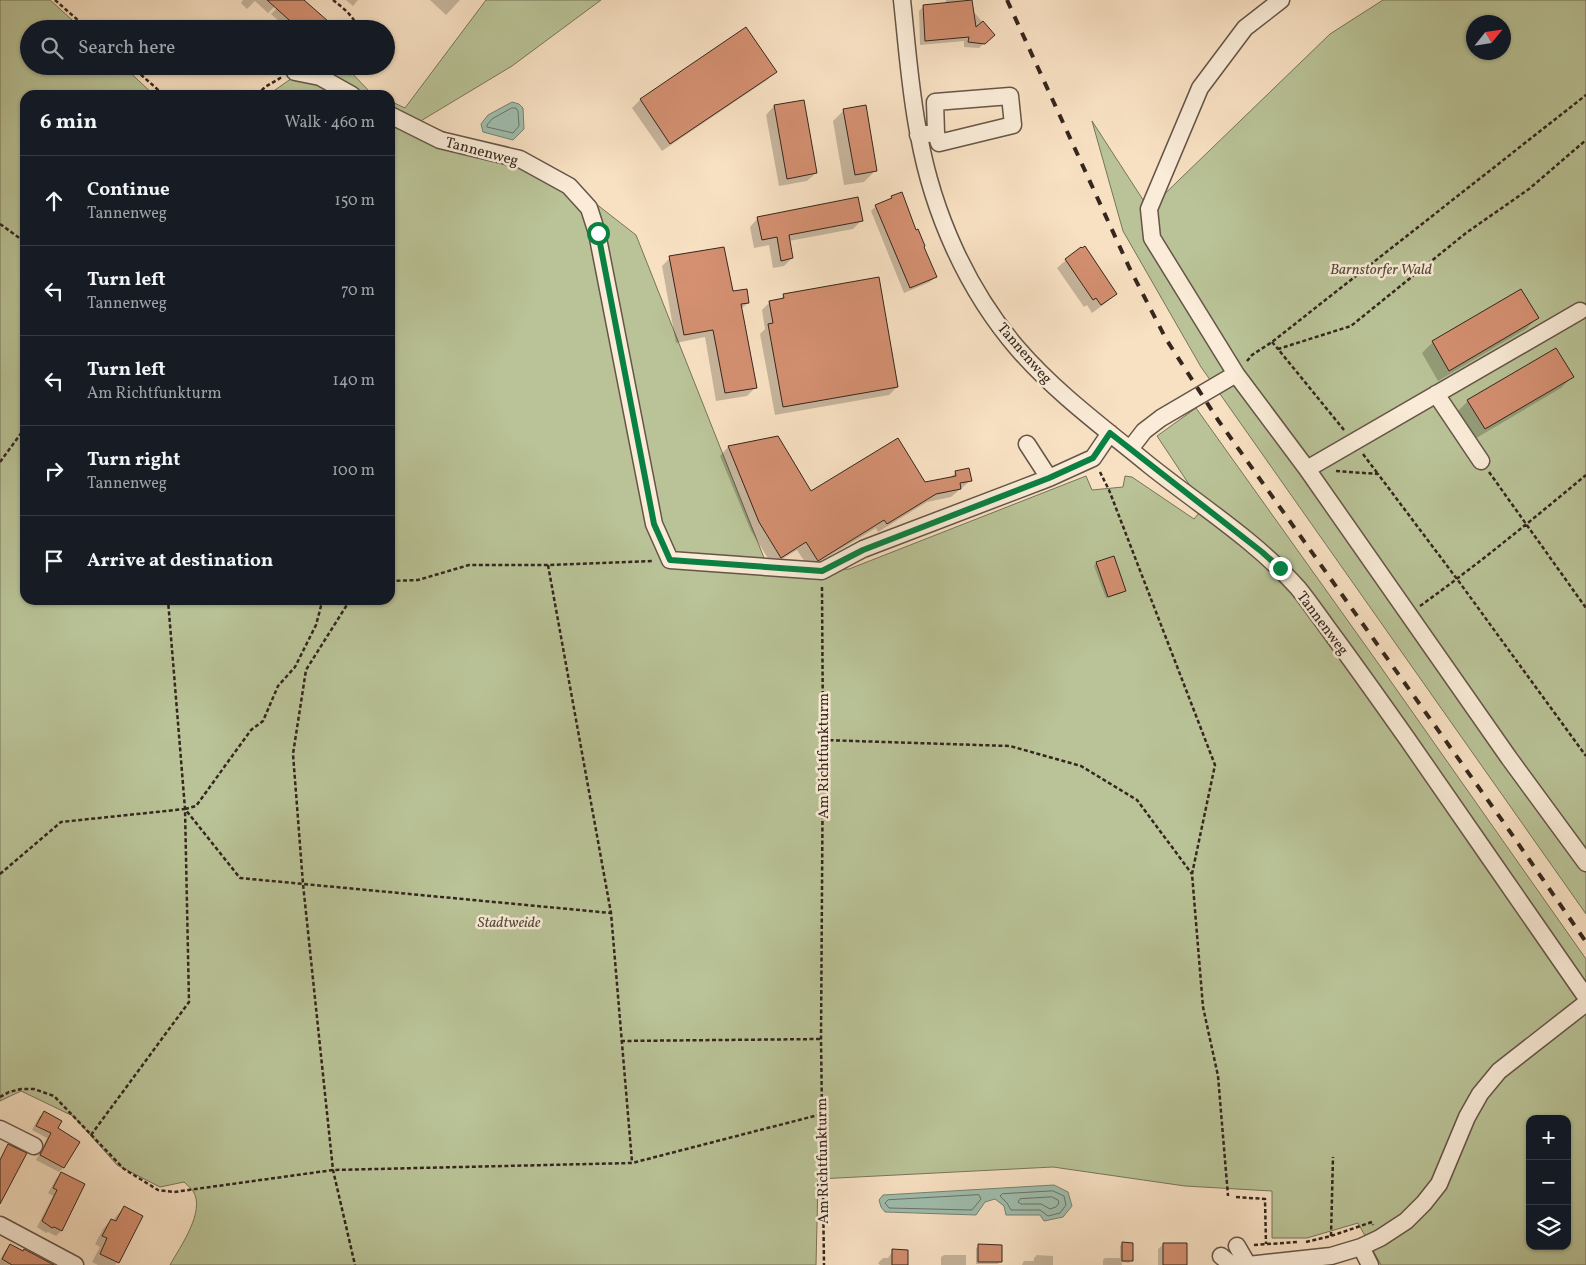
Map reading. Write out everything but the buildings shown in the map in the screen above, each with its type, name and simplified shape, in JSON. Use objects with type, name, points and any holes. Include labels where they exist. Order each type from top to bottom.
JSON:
[{"type":"street","name":"Tannenweg","points":[[902,0],[918,134],[926,172],[956,251],[983,301],[1001,328],[1046,379],[1110,433],[1262,552],[1301,592],[1378,697],[1586,997]]},
{"type":"street","points":[[1281,0],[1246,28],[1200,88],[1149,209],[1152,238],[1236,374],[1307,469],[1410,613],[1509,758],[1586,863]]},
{"type":"street","points":[[310,75],[320,77],[343,90]]},
{"type":"street","points":[[1010,96],[1014,125],[939,143],[936,133],[935,102],[1010,96]]},
{"type":"street","name":"Tannenweg","points":[[395,117],[440,140],[520,159],[569,186],[589,208],[598,233],[654,524],[670,560]]},
{"type":"street","points":[[918,134],[936,133]]},
{"type":"street","points":[[1307,469],[1580,311]]},
{"type":"street","points":[[1130,449],[1144,431],[1161,418],[1236,374]]},
{"type":"street","points":[[1436,394],[1481,461]]},
{"type":"street","points":[[670,560],[822,571],[863,550],[1049,478],[1093,458],[1110,433]]},
{"type":"street","points":[[1027,444],[1049,478]]},
{"type":"street","points":[[1237,1246],[1248,1265],[1331,1256],[1361,1247],[1380,1238],[1406,1221],[1439,1184],[1466,1117],[1480,1094],[1499,1071],[1586,1003]]},
{"type":"street","points":[[0,1129],[34,1146]]},
{"type":"street","points":[[0,1225],[75,1265]]},
{"type":"street","points":[[1361,1247],[1370,1265]]},
{"type":"path","points":[[55,0],[78,20]]},
{"type":"path","points":[[333,0],[353,20]]},
{"type":"path","points":[[141,75],[158,90]]},
{"type":"path","points":[[262,90],[276,79],[287,75]]},
{"type":"path","points":[[1236,374],[1252,355],[1272,342],[1586,95]]},
{"type":"path","points":[[1278,349],[1351,326],[1466,233],[1529,189],[1586,140]]},
{"type":"path","points":[[0,224],[20,238]]},
{"type":"path","points":[[1272,342],[1354,442],[1586,756]]},
{"type":"path","points":[[0,462],[20,435]]},
{"type":"path","points":[[1093,458],[1109,490],[1215,765],[1192,874],[1203,1007],[1218,1076],[1228,1196]]},
{"type":"path","points":[[1481,461],[1586,608]]},
{"type":"path","points":[[1334,471],[1378,474]]},
{"type":"path","points":[[1410,613],[1457,579],[1586,475]]},
{"type":"path","points":[[395,581],[418,580],[468,565],[548,566],[670,560]]},
{"type":"path","points":[[548,566],[612,913],[632,1163]]},
{"type":"path","name":"Am Richtfunkturm","points":[[822,571],[821,1039],[824,1265]]},
{"type":"path","points":[[91,1135],[189,1002],[185,809],[168,605]]},
{"type":"path","points":[[0,874],[61,822],[185,809],[196,806],[251,730],[263,720],[278,686],[295,667],[316,625],[322,605]]},
{"type":"path","points":[[347,605],[306,670],[293,754],[303,884],[333,1170],[355,1265]]},
{"type":"path","points":[[823,740],[1010,746],[1081,766],[1137,800],[1192,874]]},
{"type":"path","points":[[185,809],[240,878],[612,913]]},
{"type":"path","points":[[621,1040],[821,1039]]},
{"type":"path","points":[[0,1097],[21,1089],[34,1089],[54,1096],[124,1169],[158,1190],[174,1192],[333,1170],[632,1163],[822,1114]]},
{"type":"path","points":[[1331,1236],[1333,1157]]},
{"type":"path","points":[[1236,1197],[1265,1199],[1266,1244]]},
{"type":"path","points":[[1237,1246],[1305,1242],[1331,1236],[1372,1222],[1380,1238]]},
{"type":"green space","name":"Stadtweide","points":[[0,0],[50,0],[72,20],[20,20],[20,75],[133,75],[149,90],[20,90],[20,605],[395,605],[395,103],[405,108],[486,0],[601,0],[512,66],[419,122],[458,137],[541,161],[636,235],[766,563],[822,571],[849,569],[1086,476],[1092,490],[1123,487],[1125,476],[1132,477],[1194,519],[1204,507],[1157,436],[1196,408],[1586,959],[1586,1265],[1381,1265],[1358,1223],[1307,1238],[1272,1238],[1272,1191],[1185,1186],[1053,1167],[818,1179],[816,1265],[170,1265],[185,1239],[194,1218],[196,1199],[193,1191],[184,1182],[160,1187],[117,1165],[73,1116],[21,1091],[0,1101]]},
{"type":"green space","name":"Barnstorfer Wald","points":[[1383,0],[1586,0],[1586,914],[1201,367],[1123,231],[1092,121],[1149,209],[1330,34]]},
{"type":"green space","points":[[296,75],[354,75],[368,90],[275,90]]},
{"type":"water","points":[[512,102],[519,104],[523,108],[524,129],[513,140],[483,132],[481,124],[488,115]]},
{"type":"water","points":[[1054,1185],[1068,1192],[1072,1206],[1063,1217],[1044,1221],[1040,1215],[1006,1215],[1004,1206],[995,1199],[985,1202],[976,1215],[885,1212],[879,1200],[883,1195]]},
{"type":"railway","points":[[1007,0],[1129,267],[1166,339],[1218,420],[1504,823],[1586,942]]},
{"type":"route","points":[[598,233],[654,524],[670,560],[822,571],[863,550],[1049,478],[1093,458],[1110,433],[1280,568]]}]
